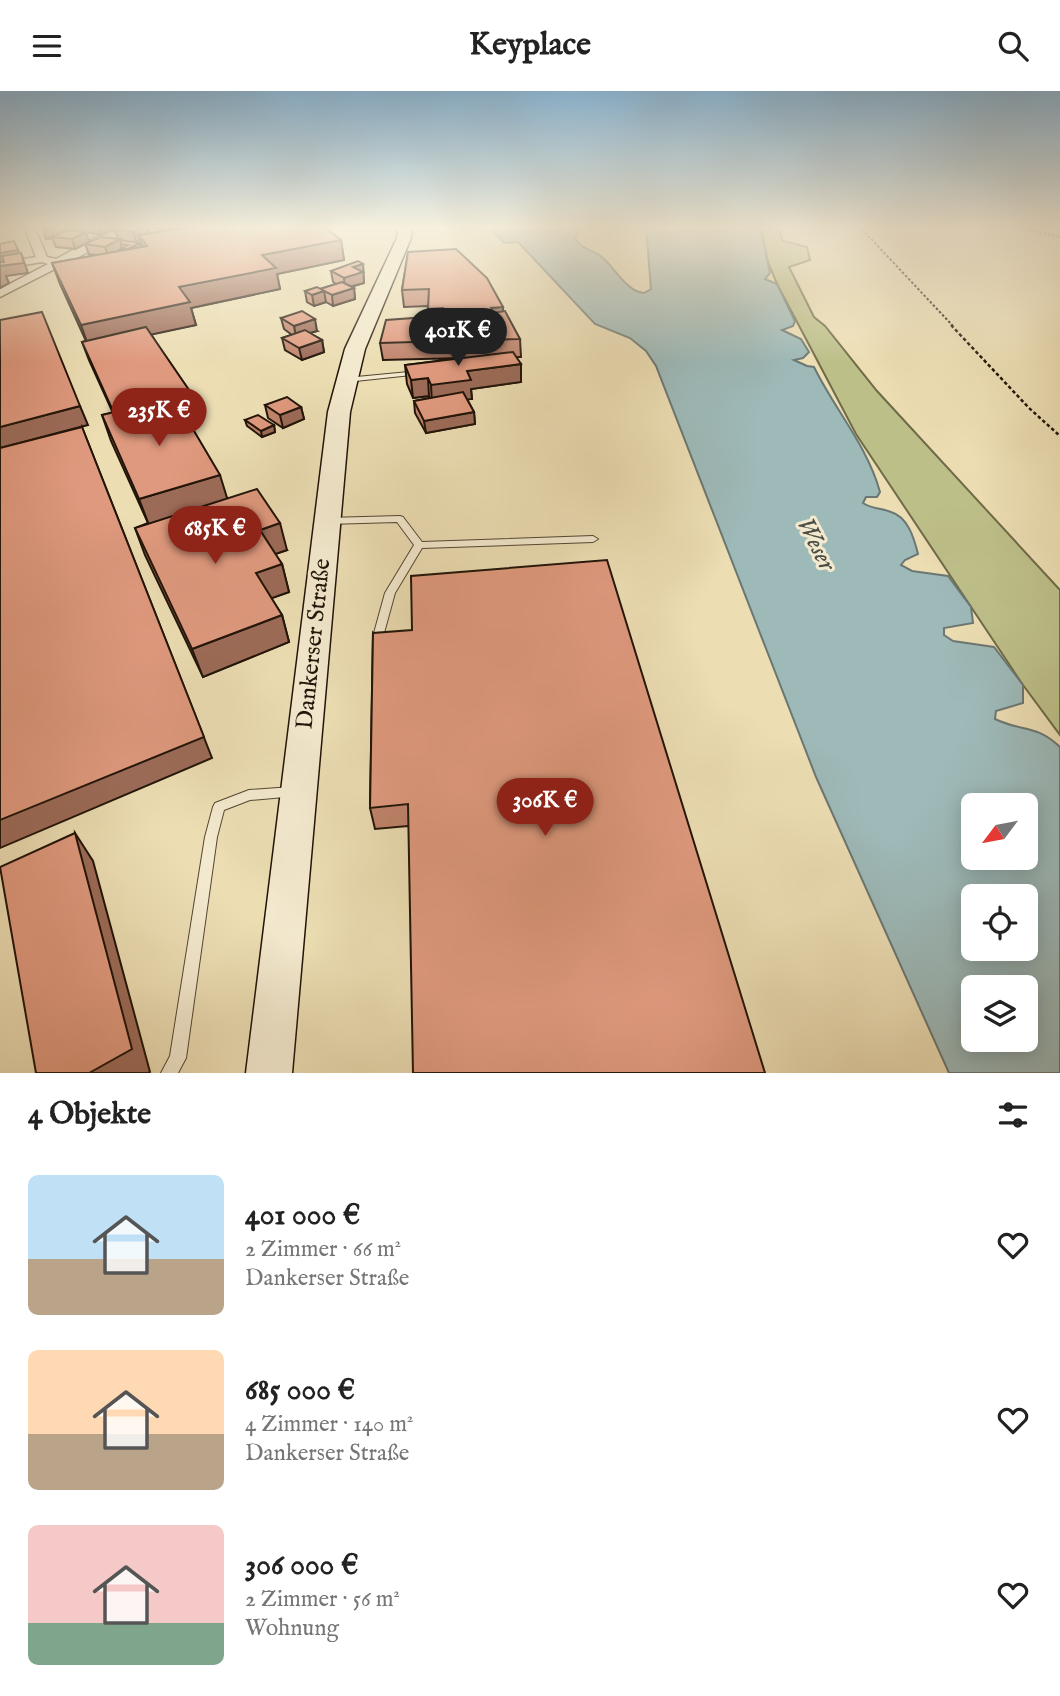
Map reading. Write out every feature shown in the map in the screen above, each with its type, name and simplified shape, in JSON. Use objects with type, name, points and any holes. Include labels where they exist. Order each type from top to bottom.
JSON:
[{"type":"main road","name":"Dankerser Straße","points":[[269,1073],[339,412],[355,349],[389,272]]},
{"type":"street","points":[[0,294],[41,272]]},
{"type":"lane","points":[[346,380],[423,373]]},
{"type":"lane","points":[[327,521],[400,519],[419,545]]},
{"type":"lane","points":[[419,545],[593,539]]},
{"type":"lane","points":[[379,632],[390,593],[419,545]]},
{"type":"lane","points":[[169,1073],[178,1058],[211,837],[219,807],[248,795],[299,791]]},
{"type":"path","points":[[902,272],[1029,408],[1060,436]]},
{"type":"green space","points":[[772,272],[791,272],[814,317],[825,326],[877,391],[1060,590],[1060,735],[1023,685],[856,434]]},
{"type":"water","name":"Weser","points":[[546,272],[615,272],[632,288],[644,293],[651,289],[650,272],[770,272],[765,279],[777,284],[795,321],[793,326],[782,330],[801,339],[809,352],[803,358],[794,360],[814,367],[859,443],[874,475],[880,492],[877,497],[866,497],[863,503],[897,515],[906,523],[918,554],[901,565],[912,571],[948,576],[971,607],[973,623],[944,628],[944,635],[953,641],[994,647],[1023,685],[1023,703],[996,711],[995,719],[1036,731],[1060,747],[1060,1073],[949,1073],[816,777],[656,366],[646,351],[630,338],[595,324]]},
{"type":"building","points":[[56,272],[256,272],[179,287],[190,302],[81,325]]},
{"type":"building","points":[[333,272],[363,272],[344,278]]},
{"type":"building","points":[[405,272],[480,272],[487,278],[503,307],[491,308],[493,313],[505,311],[520,339],[380,343],[386,320],[443,313],[443,308],[428,309],[429,289],[402,290]]},
{"type":"building","points":[[342,282],[354,288],[332,295],[320,289]]},
{"type":"building","points":[[317,287],[324,291],[312,295],[305,291]]},
{"type":"building","points":[[302,311],[315,319],[294,326],[281,318]]},
{"type":"building","points":[[42,312],[80,406],[0,427],[0,320]]},
{"type":"building","points":[[146,327],[189,390],[113,411],[82,342]]},
{"type":"building","points":[[305,330],[322,340],[299,348],[282,338]]},
{"type":"building","points":[[513,352],[521,364],[467,371],[471,380],[431,385],[428,378],[411,380],[405,365]]},
{"type":"building","points":[[463,392],[474,412],[424,421],[414,401]]},
{"type":"building","points":[[174,397],[220,475],[139,499],[102,415]]},
{"type":"building","points":[[287,397],[301,407],[280,415],[265,405]]},
{"type":"building","points":[[258,415],[274,425],[261,431],[245,420]]},
{"type":"building","points":[[82,427],[204,737],[0,820],[0,448]]},
{"type":"building","points":[[257,489],[280,523],[260,530],[282,564],[256,573],[282,615],[192,649],[135,528]]},
{"type":"building","points":[[607,560],[765,1073],[413,1073],[408,804],[370,808],[373,633],[412,630],[411,576]]},
{"type":"building","points":[[75,833],[132,1049],[89,1073],[36,1073],[0,867]]}]
